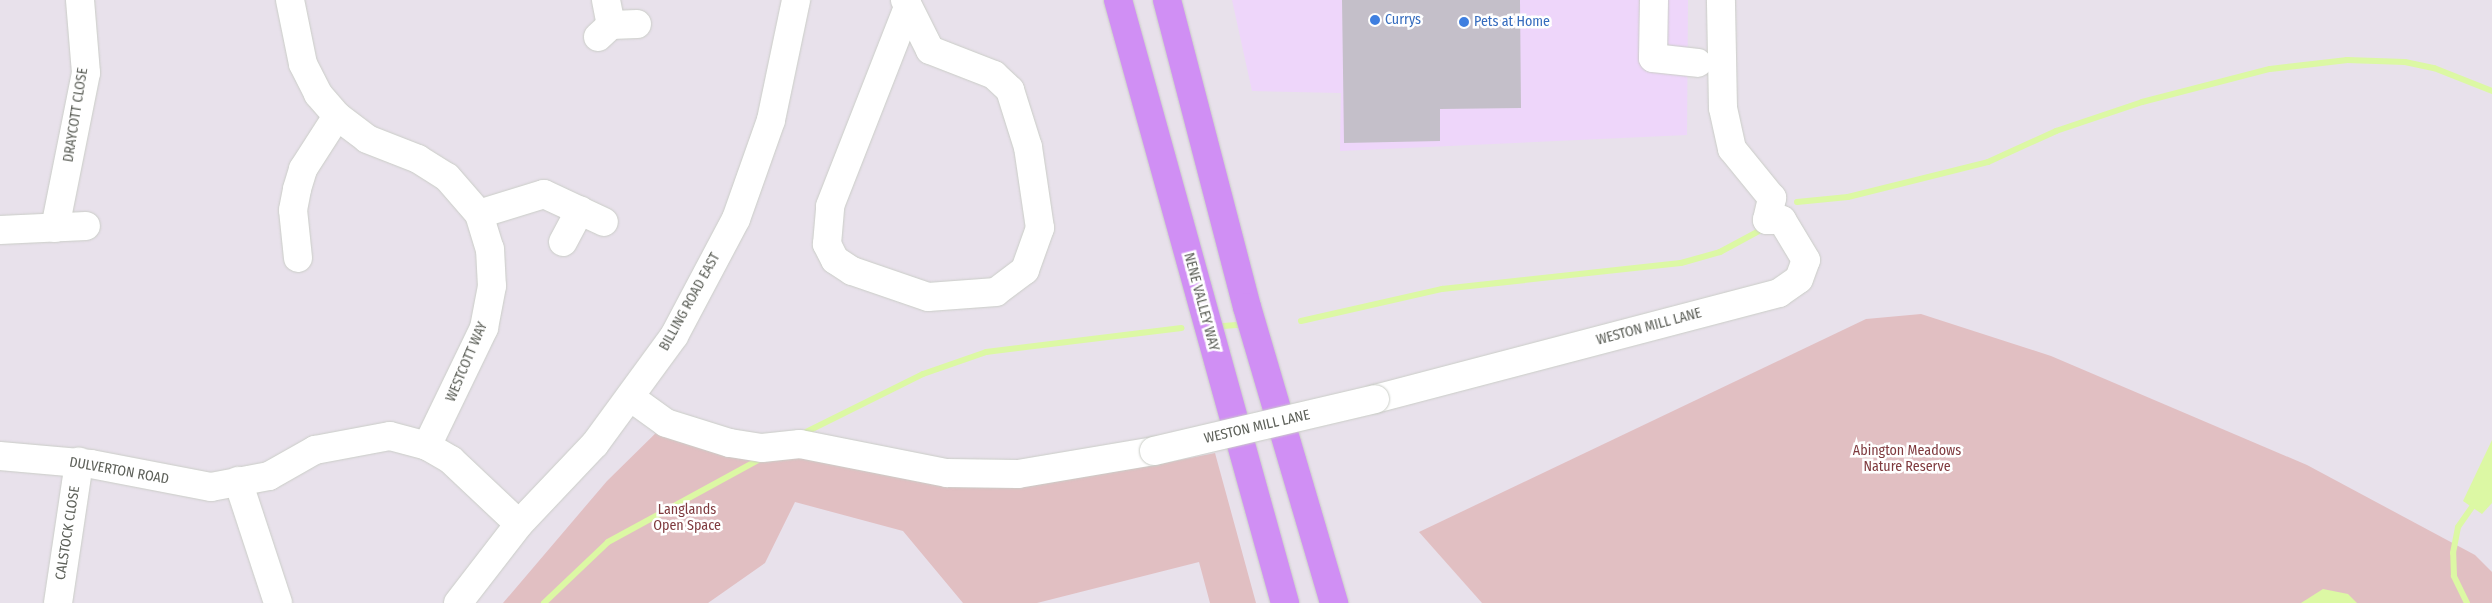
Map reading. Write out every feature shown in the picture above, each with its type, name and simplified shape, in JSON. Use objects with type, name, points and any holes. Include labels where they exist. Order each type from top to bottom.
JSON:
[{"type":"highway","name":"NENE VALLEY WAY","points":[[1118,0],[1285,603]]},
{"type":"highway","points":[[1167,0],[1247,308],[1334,603]]},
{"type":"street","name":"DRAYCOTT CLOSE","points":[[55,228],[86,72],[80,0]]},
{"type":"street","name":"WESTCOTT WAY","points":[[290,0],[303,64],[318,94],[337,116],[367,140],[418,159],[447,177],[479,214],[490,249],[492,286],[484,328],[427,446]]},
{"type":"street","name":"BILLING ROAD EAST","points":[[458,603],[519,524],[585,456],[674,336],[736,219],[771,120],[796,0]]},
{"type":"street","points":[[1654,0],[1653,58],[1698,63]]},
{"type":"street","name":"WESTON MILL LANE","points":[[630,397],[666,423],[730,444],[762,448],[800,444],[947,473],[1018,474],[1154,451],[1375,399],[1791,288],[1806,260],[1782,220],[1767,220],[1772,198],[1732,149],[1723,108],[1722,0]]},
{"type":"street","points":[[906,4],[930,50],[994,75],[1010,90],[1028,146],[1040,228],[1025,270],[996,292],[928,297],[852,271],[835,260],[826,244],[830,206],[906,4]]},
{"type":"street","points":[[298,258],[293,210],[297,189],[303,170],[337,116]]},
{"type":"street","points":[[479,214],[544,194],[592,216],[562,242]]},
{"type":"street","points":[[0,230],[86,226]]},
{"type":"street","name":"DULVERTON ROAD","points":[[0,456],[79,462],[210,487],[269,476],[314,450],[369,437],[390,436],[427,446],[451,460],[519,524]]},
{"type":"street","name":"CALSTOCK CLOSE","points":[[58,603],[79,462]]},
{"type":"street","points":[[238,481],[278,603]]},
{"type":"shaded area","points":[[1232,0],[1688,0],[1687,135],[1340,151],[1341,93],[1252,91]]},
{"type":"shaded area","points":[[2492,440],[2492,503],[2482,514],[2463,501]]},
{"type":"shaded area","points":[[2323,589],[2348,594],[2357,603],[2301,603]]},
{"type":"green space","name":"Abington Meadows Nature Reserve","points":[[1921,314],[2051,356],[2307,465],[2475,555],[2492,572],[2492,603],[1482,603],[1419,532],[1866,319]]},
{"type":"green space","name":"Langlands Open Space","points":[[666,423],[1018,474],[1150,466],[1215,453],[1256,603],[1210,603],[1199,562],[1037,603],[963,603],[903,531],[795,502],[765,563],[708,603],[503,603],[607,481]]},
{"type":"building","points":[[1342,0],[1520,0],[1521,108],[1440,109],[1440,141],[1344,143]]},
{"type":"waterway","points":[[1797,202],[1848,197],[1988,162],[2056,131],[2142,102],[2270,69],[2347,60],[2405,62],[2434,68],[2492,91]]},
{"type":"waterway","points":[[1301,321],[1442,289],[1681,263],[1720,252],[1759,231]]},
{"type":"waterway","points":[[1223,326],[1237,325]]},
{"type":"waterway","points":[[800,435],[923,374],[986,352],[1182,328]]},
{"type":"waterway","points":[[544,603],[608,542],[762,458]]},
{"type":"waterway","points":[[2467,603],[2454,576],[2453,553],[2458,527],[2476,501]]},
{"type":"place","name":"Currys","points":[[1375,20]]},
{"type":"place","name":"Pets at Home","points":[[1464,22]]}]
